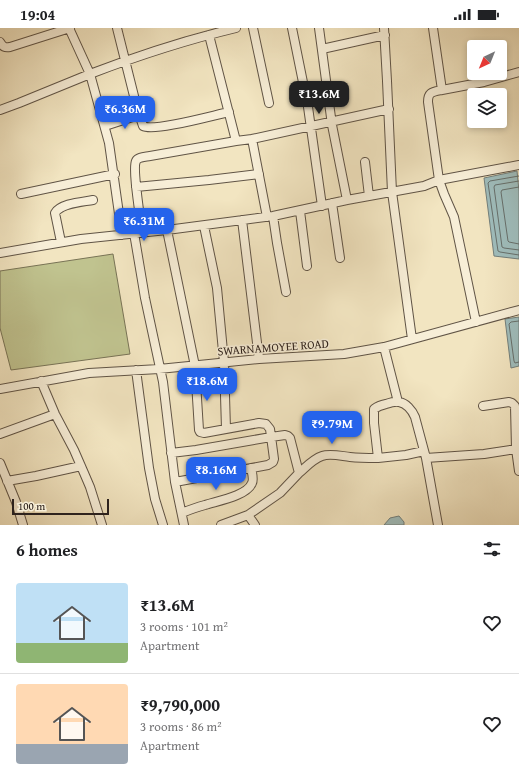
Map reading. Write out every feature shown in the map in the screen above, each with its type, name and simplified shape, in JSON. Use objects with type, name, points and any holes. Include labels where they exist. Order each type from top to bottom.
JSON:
[{"type":"street","points":[[0,42],[2,46],[10,48],[70,28],[90,74],[109,143],[122,235]]},
{"type":"street","points":[[116,28],[143,126],[147,128],[166,126],[229,112]]},
{"type":"street","points":[[253,28],[270,103]]},
{"type":"street","points":[[292,28],[308,107],[322,206]]},
{"type":"street","points":[[319,28],[332,122],[347,200]]},
{"type":"street","points":[[433,28],[442,90]]},
{"type":"street","points":[[0,110],[125,61],[231,29]]},
{"type":"street","points":[[322,49],[384,32],[392,192],[412,339]]},
{"type":"street","points":[[209,35],[236,141]]},
{"type":"street","points":[[476,322],[454,217],[439,180],[428,95],[432,92],[484,82],[519,72]]},
{"type":"street","points":[[184,525],[175,482],[163,382],[144,298],[138,233],[135,162],[140,158],[252,139],[388,110]]},
{"type":"street","points":[[104,126],[140,115]]},
{"type":"street","points":[[252,139],[259,174],[277,243],[286,292]]},
{"type":"street","points":[[365,162],[369,196]]},
{"type":"street","points":[[0,253],[81,239],[204,226],[300,211],[332,203],[424,186],[439,180],[519,165]]},
{"type":"street","points":[[21,194],[114,174]]},
{"type":"street","points":[[136,187],[259,174]]},
{"type":"street","points":[[61,242],[55,213],[56,211],[65,206],[94,200]]},
{"type":"street","points":[[332,203],[340,258]]},
{"type":"street","points":[[300,211],[307,266]]},
{"type":"street","points":[[242,220],[259,359]]},
{"type":"street","points":[[204,226],[216,288],[224,362],[226,429]]},
{"type":"street","points":[[167,230],[195,366],[198,426],[200,432],[204,433],[263,423],[269,428],[274,456],[273,462],[268,465],[175,482]]},
{"type":"street","name":"SWARNAMOYEE ROAD","points":[[0,389],[89,373],[159,369],[259,359],[344,354],[384,347],[519,310]]},
{"type":"street","points":[[384,347],[398,402]]},
{"type":"street","points":[[136,370],[149,468],[155,500],[163,525]]},
{"type":"street","points":[[41,382],[81,466],[102,525]]},
{"type":"street","points":[[378,458],[374,409],[380,405],[398,402],[407,406],[413,412],[415,417],[425,454],[438,525]]},
{"type":"street","points":[[482,406],[509,402],[515,406],[517,421],[516,449],[519,470]]},
{"type":"street","points":[[0,434],[55,414]]},
{"type":"street","points":[[171,453],[285,435],[290,438],[300,473]]},
{"type":"street","points":[[221,525],[248,515],[280,492],[312,462],[321,456],[330,455],[378,458],[425,454],[484,454],[516,449]]},
{"type":"street","points":[[0,463],[16,502],[22,525]]},
{"type":"street","points":[[7,481],[81,466]]},
{"type":"street","points":[[182,513],[238,495],[248,489],[252,484],[253,479],[251,468]]},
{"type":"street","points":[[248,515],[255,525]]},
{"type":"green space","points":[[113,254],[130,354],[11,370],[0,328],[0,271]]},
{"type":"water","points":[[517,171],[519,191],[519,259],[494,256],[484,178]]},
{"type":"water","points":[[519,317],[519,366],[511,368],[505,319]]},
{"type":"water","points":[[399,516],[404,522],[404,525],[384,525],[390,518]]}]
